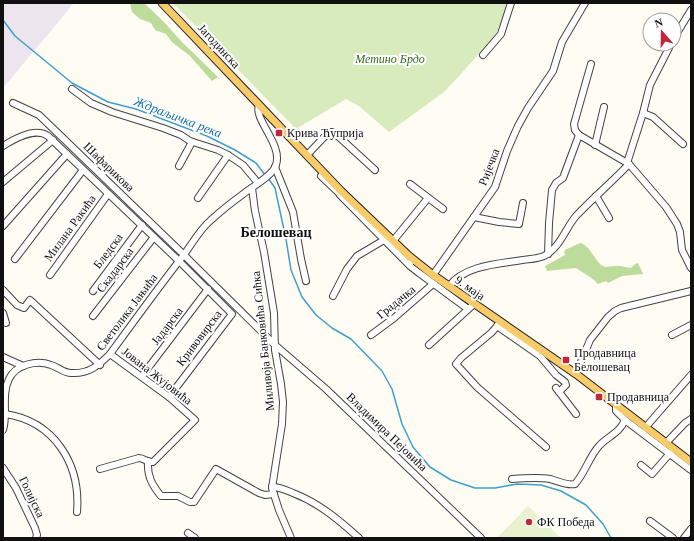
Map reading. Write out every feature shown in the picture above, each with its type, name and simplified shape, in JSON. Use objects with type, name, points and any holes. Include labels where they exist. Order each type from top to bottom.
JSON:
[{"type":"main road","name":"Јагодинска","points":[[162,3],[198,39],[259,105]]},
{"type":"main road","name":"9. маја","points":[[259,105],[339,191],[409,256],[449,286],[471,307],[576,374],[666,443],[671,451],[691,462]]},
{"type":"street","points":[[482,55],[501,34],[511,3]]},
{"type":"street","name":"Ријечка","points":[[433,275],[495,187],[514,132],[552,71],[562,42],[585,3]]},
{"type":"street","points":[[682,25],[691,10]]},
{"type":"street","points":[[449,286],[455,279],[476,269],[538,258],[548,254],[557,245],[574,219],[628,164],[650,85],[667,52]]},
{"type":"street","points":[[591,64],[574,124],[574,130],[578,135],[628,164],[666,207],[680,232],[684,253],[691,268]]},
{"type":"street","points":[[72,89],[91,103],[112,112],[174,132],[192,142],[218,150],[243,165],[260,182]]},
{"type":"street","name":"Шафарикова","points":[[13,103],[39,116],[184,255],[274,345]]},
{"type":"street","points":[[259,105],[258,109],[260,118],[277,152],[277,163],[275,167],[293,212],[306,281]]},
{"type":"street","points":[[595,144],[604,107]]},
{"type":"street","points":[[643,113],[653,117],[683,144]]},
{"type":"street","points":[[307,155],[328,133],[332,132],[375,170]]},
{"type":"street","name":"Кривовирска","points":[[3,146],[13,139],[42,133],[53,140],[232,314],[169,397]]},
{"type":"street","points":[[548,254],[548,228],[552,190],[554,186],[563,178],[578,135]]},
{"type":"street","points":[[3,182],[53,140]]},
{"type":"street","points":[[179,166],[192,142]]},
{"type":"street","points":[[3,226],[67,154]]},
{"type":"street","points":[[198,198],[228,155]]},
{"type":"street","name":"Светолика Јањића","points":[[11,375],[23,366],[43,363],[56,366],[69,373],[78,373],[100,365],[110,354],[207,224],[270,174],[275,167]]},
{"type":"street","points":[[15,259],[83,170]]},
{"type":"street","points":[[321,176],[339,191],[410,266],[433,284],[471,307],[450,324],[429,345]]},
{"type":"street","points":[[410,184],[443,209]]},
{"type":"street","name":"Миливоја Банковића Сићка","points":[[252,188],[257,224],[264,252],[274,313],[274,345],[283,402],[282,424],[272,487],[279,510],[291,538]]},
{"type":"street","name":"Милана Ракића","points":[[50,275],[108,194]]},
{"type":"street","points":[[242,195],[248,195],[254,201]]},
{"type":"street","points":[[596,196],[609,218]]},
{"type":"street","points":[[393,241],[428,198]]},
{"type":"street","points":[[474,217],[518,224],[523,203]]},
{"type":"street","name":"Бледска","points":[[93,291],[142,225]]},
{"type":"street","name":"Скадарска","points":[[93,316],[154,237]]},
{"type":"street","points":[[333,296],[347,269],[357,256],[384,240]]},
{"type":"street","points":[[409,256],[410,266]]},
{"type":"street","name":"Градачка","points":[[371,335],[389,322],[433,284]]},
{"type":"street","name":"Јадарска","points":[[142,376],[208,289]]},
{"type":"street","points":[[3,290],[17,305],[24,308],[30,300],[100,365]]},
{"type":"street","points":[[576,374],[590,340],[612,313],[621,308],[691,291]]},
{"type":"street","points":[[3,313],[6,323]]},
{"type":"street","points":[[546,448],[477,387],[456,364],[460,358],[492,333],[499,324],[540,356],[556,375],[566,382],[566,385],[557,390],[576,414]]},
{"type":"street","points":[[672,335],[691,325]]},
{"type":"street","name":"Владимира Пејовића","points":[[274,345],[326,389],[481,538]]},
{"type":"street","name":"Јована Жујовића","points":[[110,354],[142,376],[195,420],[153,462],[148,462]]},
{"type":"street","points":[[3,357],[23,366]]},
{"type":"street","points":[[3,373],[11,375],[6,388],[3,430]]},
{"type":"street","points":[[645,428],[691,375]]},
{"type":"street","points":[[616,406],[615,410],[625,420],[671,451],[691,470]]},
{"type":"street","points":[[4,411],[29,421],[48,433],[58,443],[67,457],[76,480],[78,496],[77,512]]},
{"type":"street","points":[[666,443],[685,423],[691,419]]},
{"type":"street","points":[[512,478],[533,477],[551,479],[571,485],[575,484],[579,480],[598,448],[617,432],[625,420]]},
{"type":"street","points":[[641,465],[652,474],[671,451]]},
{"type":"street","points":[[100,469],[139,458],[144,459],[148,462],[148,474],[154,488],[161,496],[178,496],[190,502],[194,502],[216,469],[259,493],[265,495],[274,494]]},
{"type":"street","name":"Голијска","points":[[3,468],[12,480],[20,495],[35,528],[37,535],[36,538]]},
{"type":"street","points":[[272,487],[280,487],[321,507],[359,538]]},
{"type":"street","points":[[650,521],[673,538]]},
{"type":"street","points":[[684,538],[691,529]]},
{"type":"street","points":[[188,533],[195,538]]},
{"type":"shaded area","points":[[3,3],[74,3],[3,88]]},
{"type":"green space","points":[[130,3],[144,3],[218,77],[212,81],[190,56],[172,42],[166,34],[155,30],[151,23],[140,19],[132,12]]},
{"type":"green space","name":"Метино Брдо","points":[[173,3],[507,3],[501,24],[494,37],[459,76],[444,92],[389,132],[359,106],[346,99],[296,129]]},
{"type":"green space","points":[[581,243],[587,247],[602,266],[631,268],[638,263],[643,274],[622,276],[608,283],[606,281],[598,284],[576,268],[547,271],[545,266],[565,255],[564,252],[566,249]]},
{"type":"green space","name":"ФК Победа","points":[[528,506],[561,538],[497,538]]},
{"type":"waterway","name":"Ждраљичка река","points":[[3,20],[15,36],[72,83],[108,102],[136,109],[207,136],[235,150],[256,163],[265,175]]},
{"type":"waterway","name":"Ждраљичка река","points":[[268,178],[275,188],[291,270],[302,297],[316,315],[332,328],[351,339],[382,371],[392,389],[402,424],[413,447],[430,467],[451,480],[475,488],[495,488],[517,484],[541,485],[561,491],[586,505],[603,524],[611,538]]},
{"type":"place","name":"Крива Ћуприја","points":[[279,133]]},
{"type":"place","name":"Продавница Белошевац","points":[[566,360]]},
{"type":"place","name":"Продавница","points":[[599,397]]},
{"type":"place","name":"ФК Победа","points":[[529,522]]},
{"type":"district","name":"Белошевац","points":[[276,232]]}]
